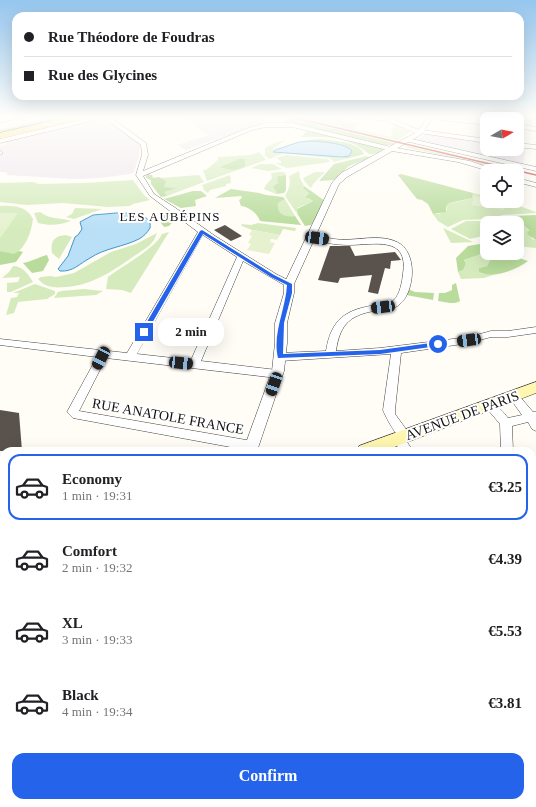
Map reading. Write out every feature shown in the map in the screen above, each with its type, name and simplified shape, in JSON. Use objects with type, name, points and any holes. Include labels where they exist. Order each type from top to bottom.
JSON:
[{"type":"main road","name":"AVENUE DE PARIS","points":[[401,446],[431,427],[536,387]]},
{"type":"main road","name":"AVENUE DE PARIS","points":[[401,446],[536,394]]},
{"type":"street","points":[[144,154],[139,175],[152,195],[202,231],[272,276],[289,284]]},
{"type":"street","points":[[139,175],[190,154]]},
{"type":"street","points":[[251,447],[277,374],[280,357],[281,323],[289,293],[289,284],[310,237],[338,180],[344,175],[383,154]]},
{"type":"street","points":[[423,154],[445,157],[480,166]]},
{"type":"street","points":[[468,154],[536,169]]},
{"type":"street","points":[[524,182],[536,185]]},
{"type":"street","points":[[130,357],[202,231]]},
{"type":"street","points":[[310,237],[343,242],[372,240],[394,244],[401,249],[408,262],[403,294],[400,300],[392,305],[358,311],[342,320],[334,333],[331,354]]},
{"type":"street","points":[[194,365],[241,256]]},
{"type":"street","points":[[280,357],[380,352],[477,338],[491,334],[508,334],[536,330]]},
{"type":"street","points":[[0,342],[277,374]]},
{"type":"street","points":[[396,350],[389,410],[401,446]]},
{"type":"street","name":"RUE ANATOLE FRANCE","points":[[103,354],[73,412],[77,415],[246,447]]},
{"type":"street","points":[[518,402],[533,416],[536,426]]},
{"type":"street","points":[[495,411],[506,423],[507,447]]},
{"type":"street","points":[[506,423],[533,416]]},
{"type":"shaded area","points":[[2,154],[139,154],[134,172],[130,174],[100,178],[75,179],[6,175],[8,173],[0,172],[0,155]]},
{"type":"shaded area","points":[[525,154],[523,164],[484,156],[524,156]]},
{"type":"green space","points":[[260,154],[266,160],[207,181],[203,170],[206,170],[218,160],[218,157]]},
{"type":"green space","points":[[265,154],[282,154],[269,159]]},
{"type":"green space","points":[[290,154],[321,154],[346,159],[334,162],[330,158]]},
{"type":"green space","points":[[350,154],[364,154],[346,159],[342,157],[349,156]]},
{"type":"green space","points":[[433,154],[441,154],[486,164],[480,165]]},
{"type":"green space","points":[[286,155],[328,159],[330,162],[287,168],[275,163],[281,163],[281,161],[276,158]]},
{"type":"green space","points":[[367,156],[370,158],[349,166],[334,180],[319,181],[334,164]]},
{"type":"green space","points":[[239,159],[245,159],[245,166],[233,170],[220,167]]},
{"type":"green space","points":[[261,164],[273,164],[282,169],[268,171],[251,168]]},
{"type":"green space","points":[[299,171],[300,178],[304,186],[303,188],[309,193],[305,196],[313,201],[297,208],[298,215],[285,196],[290,182],[289,176]]},
{"type":"green space","points":[[284,172],[286,175],[278,176],[276,194],[264,189],[272,178],[271,173]]},
{"type":"green space","points":[[315,172],[325,172],[311,188],[303,178]]},
{"type":"green space","points":[[148,174],[152,175],[153,178],[159,177],[166,181],[164,187],[177,188],[164,192],[167,196],[161,197],[151,184],[151,180],[146,178]]},
{"type":"green space","points":[[401,174],[473,193],[472,198],[449,203],[446,206],[446,212],[433,214],[428,204],[417,199],[398,175]]},
{"type":"green space","points":[[199,175],[204,182],[167,196],[164,194],[164,192],[176,188],[163,187],[165,182],[160,178]]},
{"type":"green space","points":[[230,175],[231,183],[226,184],[226,186],[210,190],[208,193],[204,190],[202,185]]},
{"type":"green space","points":[[286,175],[286,190],[284,193],[276,194],[277,192],[273,187],[278,183],[278,176]]},
{"type":"green space","points":[[133,180],[144,195],[150,200],[130,206],[108,207],[63,203],[27,205],[0,202],[0,183],[84,183]]},
{"type":"green space","points":[[304,186],[325,201],[311,225],[305,226],[298,215],[297,209],[313,201],[305,197],[309,193],[303,188]]},
{"type":"green space","points":[[231,189],[283,197],[285,199],[278,203],[280,213],[288,216],[295,216],[301,225],[260,221],[257,216],[247,207],[241,206],[239,200],[242,198],[241,196],[215,198]]},
{"type":"green space","points":[[193,191],[201,191],[207,196],[195,200],[196,206],[181,208],[164,199]]},
{"type":"green space","points":[[473,193],[480,194],[480,208],[524,208],[536,213],[480,216],[480,219],[463,220],[448,227],[438,221],[433,214],[439,214],[447,210],[446,206],[449,203],[472,198]]},
{"type":"green space","points":[[474,196],[480,197],[480,206],[472,205]]},
{"type":"green space","points":[[285,199],[295,216],[284,216],[280,214],[277,209],[278,203]]},
{"type":"green space","points":[[0,206],[19,207],[27,211],[33,219],[25,244],[14,255],[0,251]]},
{"type":"green space","points":[[75,208],[102,209],[74,219],[66,217],[72,214]]},
{"type":"green space","points":[[491,208],[504,208],[504,210]]},
{"type":"green space","points":[[161,211],[169,212],[176,218],[169,226],[164,227],[161,223],[163,220]]},
{"type":"green space","points":[[40,212],[44,215],[71,221],[55,225],[38,223],[34,213]]},
{"type":"green space","points":[[0,213],[18,213],[1,237],[0,237]]},
{"type":"green space","points":[[536,215],[536,240],[527,234],[529,230],[524,226],[524,216],[512,216]]},
{"type":"green space","points":[[466,221],[480,221],[480,237],[470,239],[451,229]]},
{"type":"green space","points":[[258,223],[296,228],[295,231],[283,229],[280,235],[252,230],[242,226],[241,224],[251,225]]},
{"type":"green space","points":[[524,225],[532,239],[536,240],[536,248],[524,247]]},
{"type":"green space","points":[[443,228],[473,242],[451,243]]},
{"type":"green space","points":[[252,230],[280,235],[277,240],[271,239],[270,242],[275,243],[269,254],[247,250],[251,244],[248,243],[252,236],[249,235]]},
{"type":"green space","points":[[169,232],[131,293],[122,290],[106,289],[108,277],[146,251],[162,234]]},
{"type":"green space","points":[[157,233],[149,246],[110,272],[89,282],[66,287],[54,287],[47,286],[38,279],[41,277],[56,277],[74,273],[111,252],[136,244]]},
{"type":"green space","points":[[66,235],[72,237],[59,259],[52,253],[52,245],[56,238]]},
{"type":"green space","points":[[480,244],[480,254],[464,260],[466,264],[463,270],[458,272],[456,258],[468,246]]},
{"type":"green space","points":[[0,251],[14,254],[19,251],[23,252],[16,262],[0,265]]},
{"type":"green space","points":[[480,254],[480,260],[490,260],[487,266],[479,268],[479,272],[483,274],[496,274],[484,278],[461,279],[458,272],[463,270],[466,264],[464,260]]},
{"type":"green space","points":[[47,255],[49,260],[43,271],[32,273],[23,263],[30,261]]},
{"type":"green space","points":[[490,260],[524,260],[528,261],[517,268],[498,274],[485,274],[479,272],[479,268],[487,266]]},
{"type":"green space","points":[[13,266],[20,267],[27,273],[33,282],[11,292],[7,292],[7,283],[18,282],[20,277],[2,278]]},
{"type":"green space","points":[[456,283],[460,301],[452,303],[438,301],[439,293],[445,293],[452,290],[452,285]]},
{"type":"green space","points":[[35,284],[55,291],[55,294],[47,299],[18,302],[14,313],[6,315],[11,298],[17,297],[19,293],[13,293]]},
{"type":"green space","points":[[84,289],[103,291],[96,295],[54,298],[58,292],[61,291]]},
{"type":"green space","points":[[408,289],[415,292],[434,293],[433,300],[406,295]]},
{"type":"water","points":[[296,154],[350,154],[349,156],[342,157]]},
{"type":"water","points":[[116,213],[138,214],[143,216],[150,223],[150,228],[139,239],[102,252],[72,269],[60,271],[58,269],[68,256],[75,237],[82,229],[80,222],[93,215]]},
{"type":"building","points":[[225,225],[242,236],[231,241],[214,230]]},
{"type":"building","points":[[330,246],[350,246],[355,256],[395,252],[401,260],[391,261],[390,269],[385,268],[378,294],[368,292],[372,275],[340,278],[338,283],[318,280]]},
{"type":"building","points":[[0,410],[19,413],[22,447],[0,447]]},
{"type":"railway","points":[[446,154],[536,175]]},
{"type":"district","name":"LES AUBÉPINS","points":[[170,216]]},
{"type":"route","points":[[144,332],[202,231],[272,276],[289,284],[289,293],[281,323],[280,357],[380,352],[438,344]]}]
